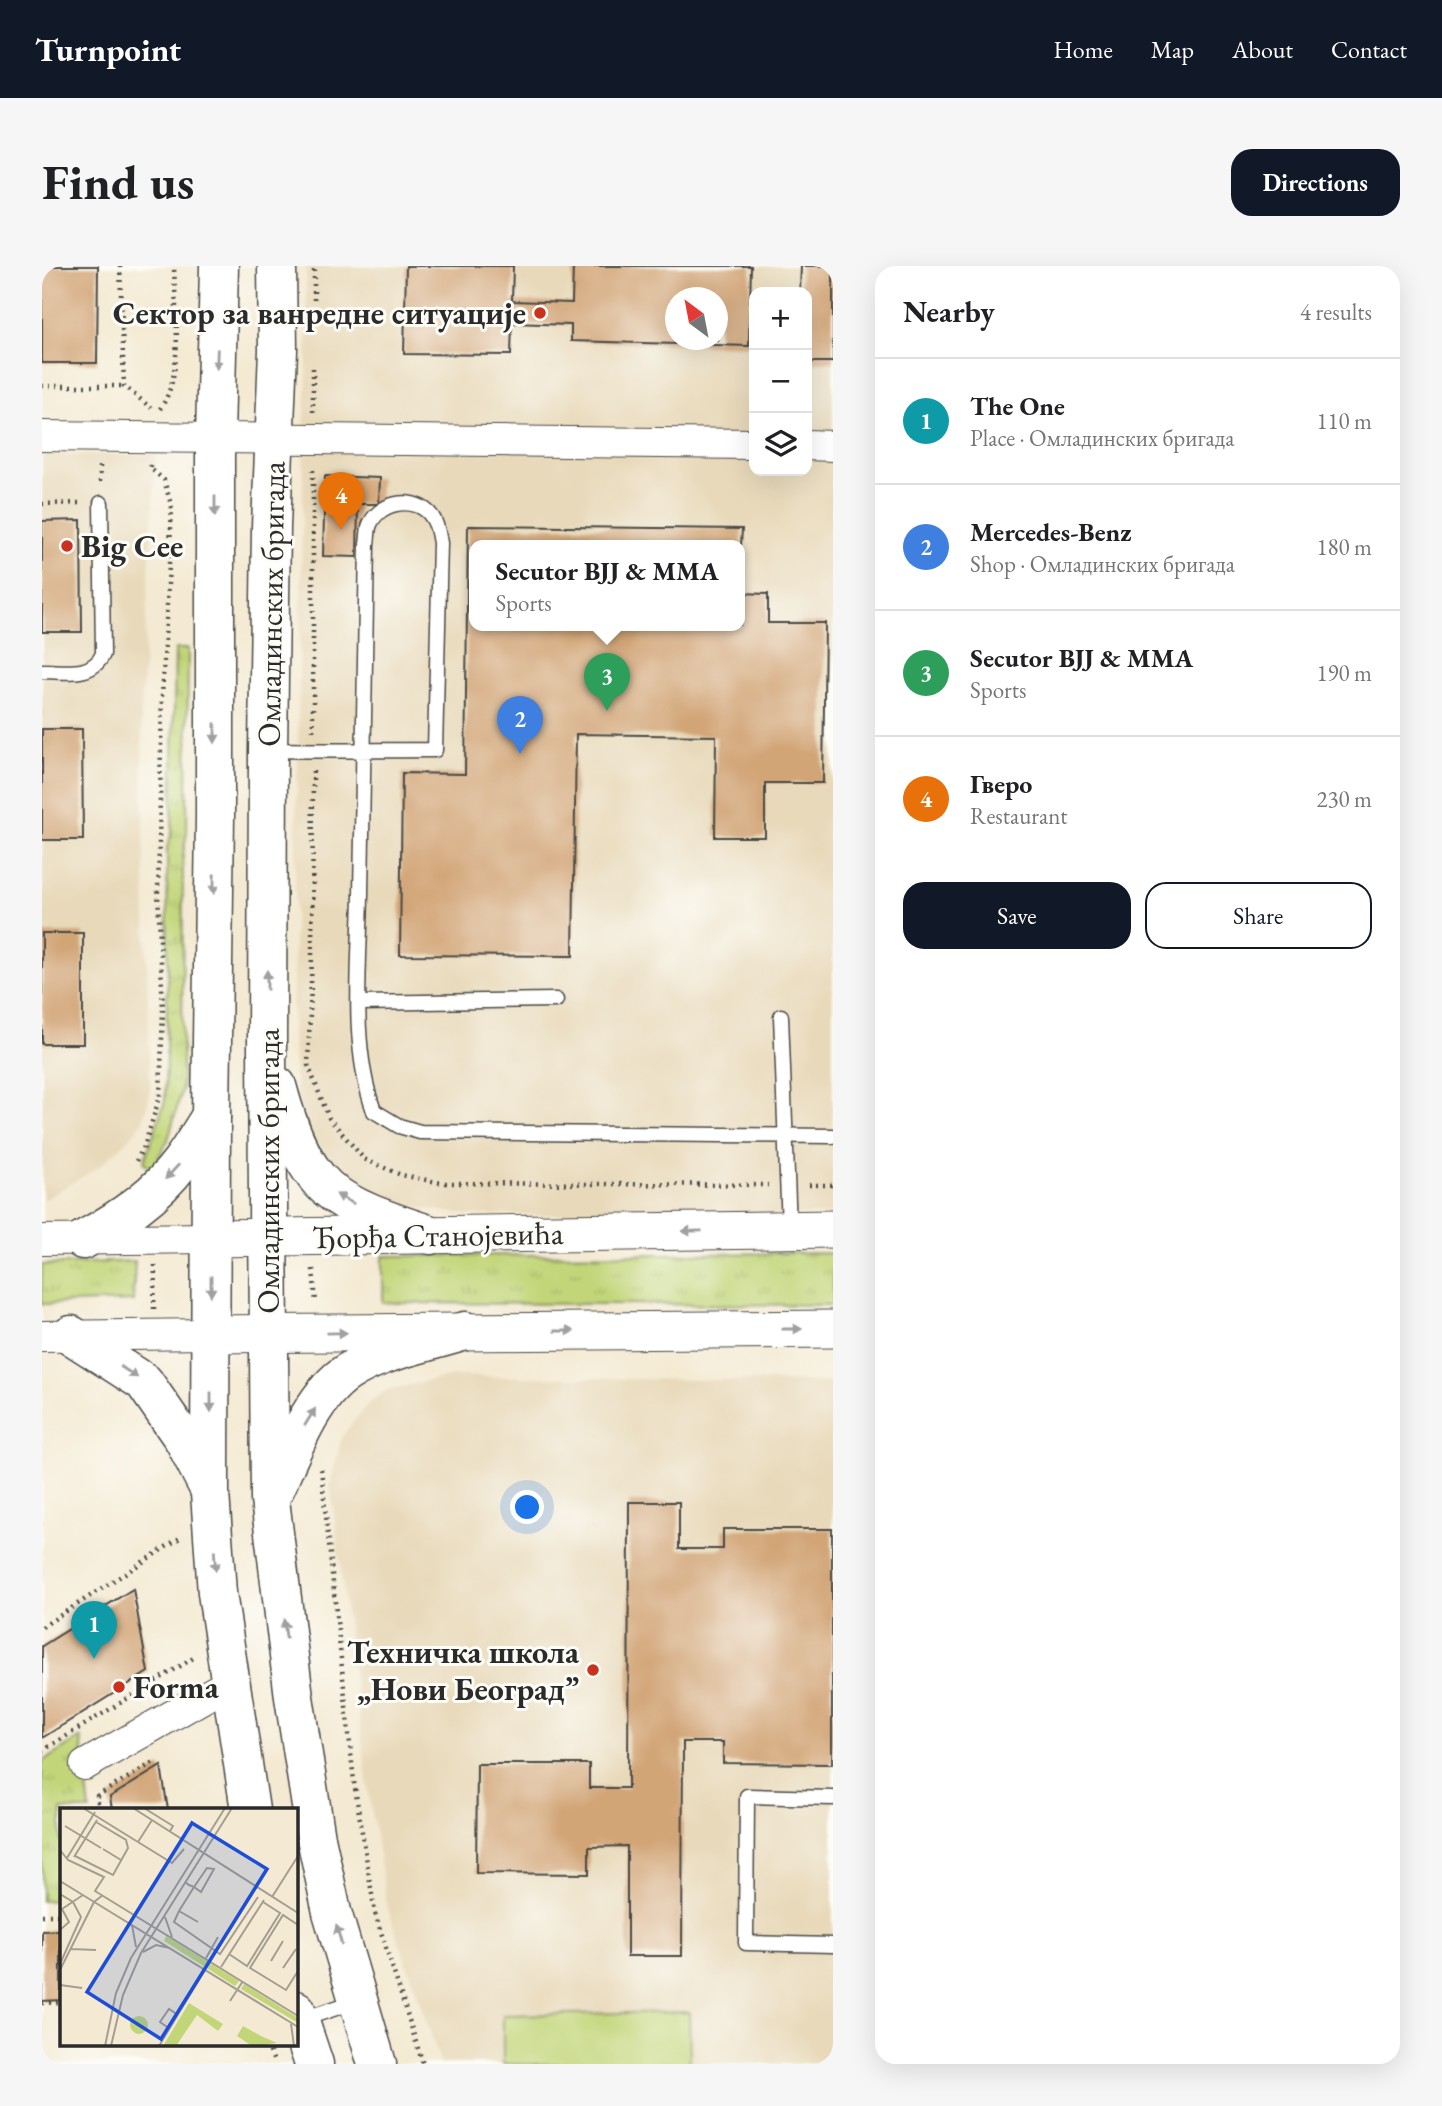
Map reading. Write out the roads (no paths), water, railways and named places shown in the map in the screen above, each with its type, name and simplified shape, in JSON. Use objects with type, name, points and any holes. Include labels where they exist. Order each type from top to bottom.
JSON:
[{"type":"main road","name":"Омладинских бригада","points":[[219,266],[215,438],[210,1493],[217,1593],[250,1808]]},
{"type":"main road","name":"Омладинских бригада","points":[[277,266],[278,350],[268,750],[270,1500],[293,1697],[316,1838],[332,1912],[377,2064]]},
{"type":"main road","points":[[267,1048],[286,1120],[302,1154],[325,1186],[338,1196],[388,1220],[431,1235]]},
{"type":"main road","points":[[83,1240],[116,1222],[146,1199],[180,1163],[211,1116]]},
{"type":"main road","points":[[270,1500],[306,1421],[323,1397],[346,1373],[370,1360],[465,1331]]},
{"type":"main road","points":[[57,1335],[144,1382],[184,1440],[210,1493]]},
{"type":"main road","points":[[298,2020],[314,2064]]},
{"type":"street","points":[[42,436],[100,437],[156,425],[215,438],[749,444]]},
{"type":"street","points":[[812,445],[833,446]]},
{"type":"street","name":"Ђорђа Станојевића","points":[[42,1241],[833,1229]]},
{"type":"street","points":[[57,1335],[833,1329]]},
{"type":"street","points":[[85,1765],[230,1682]]},
{"type":"lane","points":[[42,671],[83,671],[92,667],[103,654],[101,503]]},
{"type":"lane","points":[[268,750],[313,751],[362,750],[435,750],[440,543],[438,526],[428,512],[412,503],[395,503],[379,512],[369,526],[362,750],[359,1003],[363,1071],[374,1111],[399,1126],[421,1132],[833,1136]]},
{"type":"lane","points":[[359,1003],[556,1000]]},
{"type":"lane","points":[[781,1016],[789,1229]]},
{"type":"lane","points":[[833,1798],[747,1796],[746,1943],[833,1945]]},
{"type":"lane","points":[[298,2017],[357,2001]]},
{"type":"place","name":"Сектор за ванредне ситуације","points":[[540,313]]},
{"type":"place","name":"Гверо","points":[[341,530]]},
{"type":"place","name":"Big Cee","points":[[67,546]]},
{"type":"place","name":"Secutor BJJ & MMA","points":[[607,711]]},
{"type":"place","name":"Mercedes-Benz","points":[[520,754]]},
{"type":"place","name":"The One","points":[[94,1659]]},
{"type":"place","name":"Техничка школа „Нови Београд”","points":[[593,1670]]},
{"type":"place","name":"Forma","points":[[119,1687]]}]
